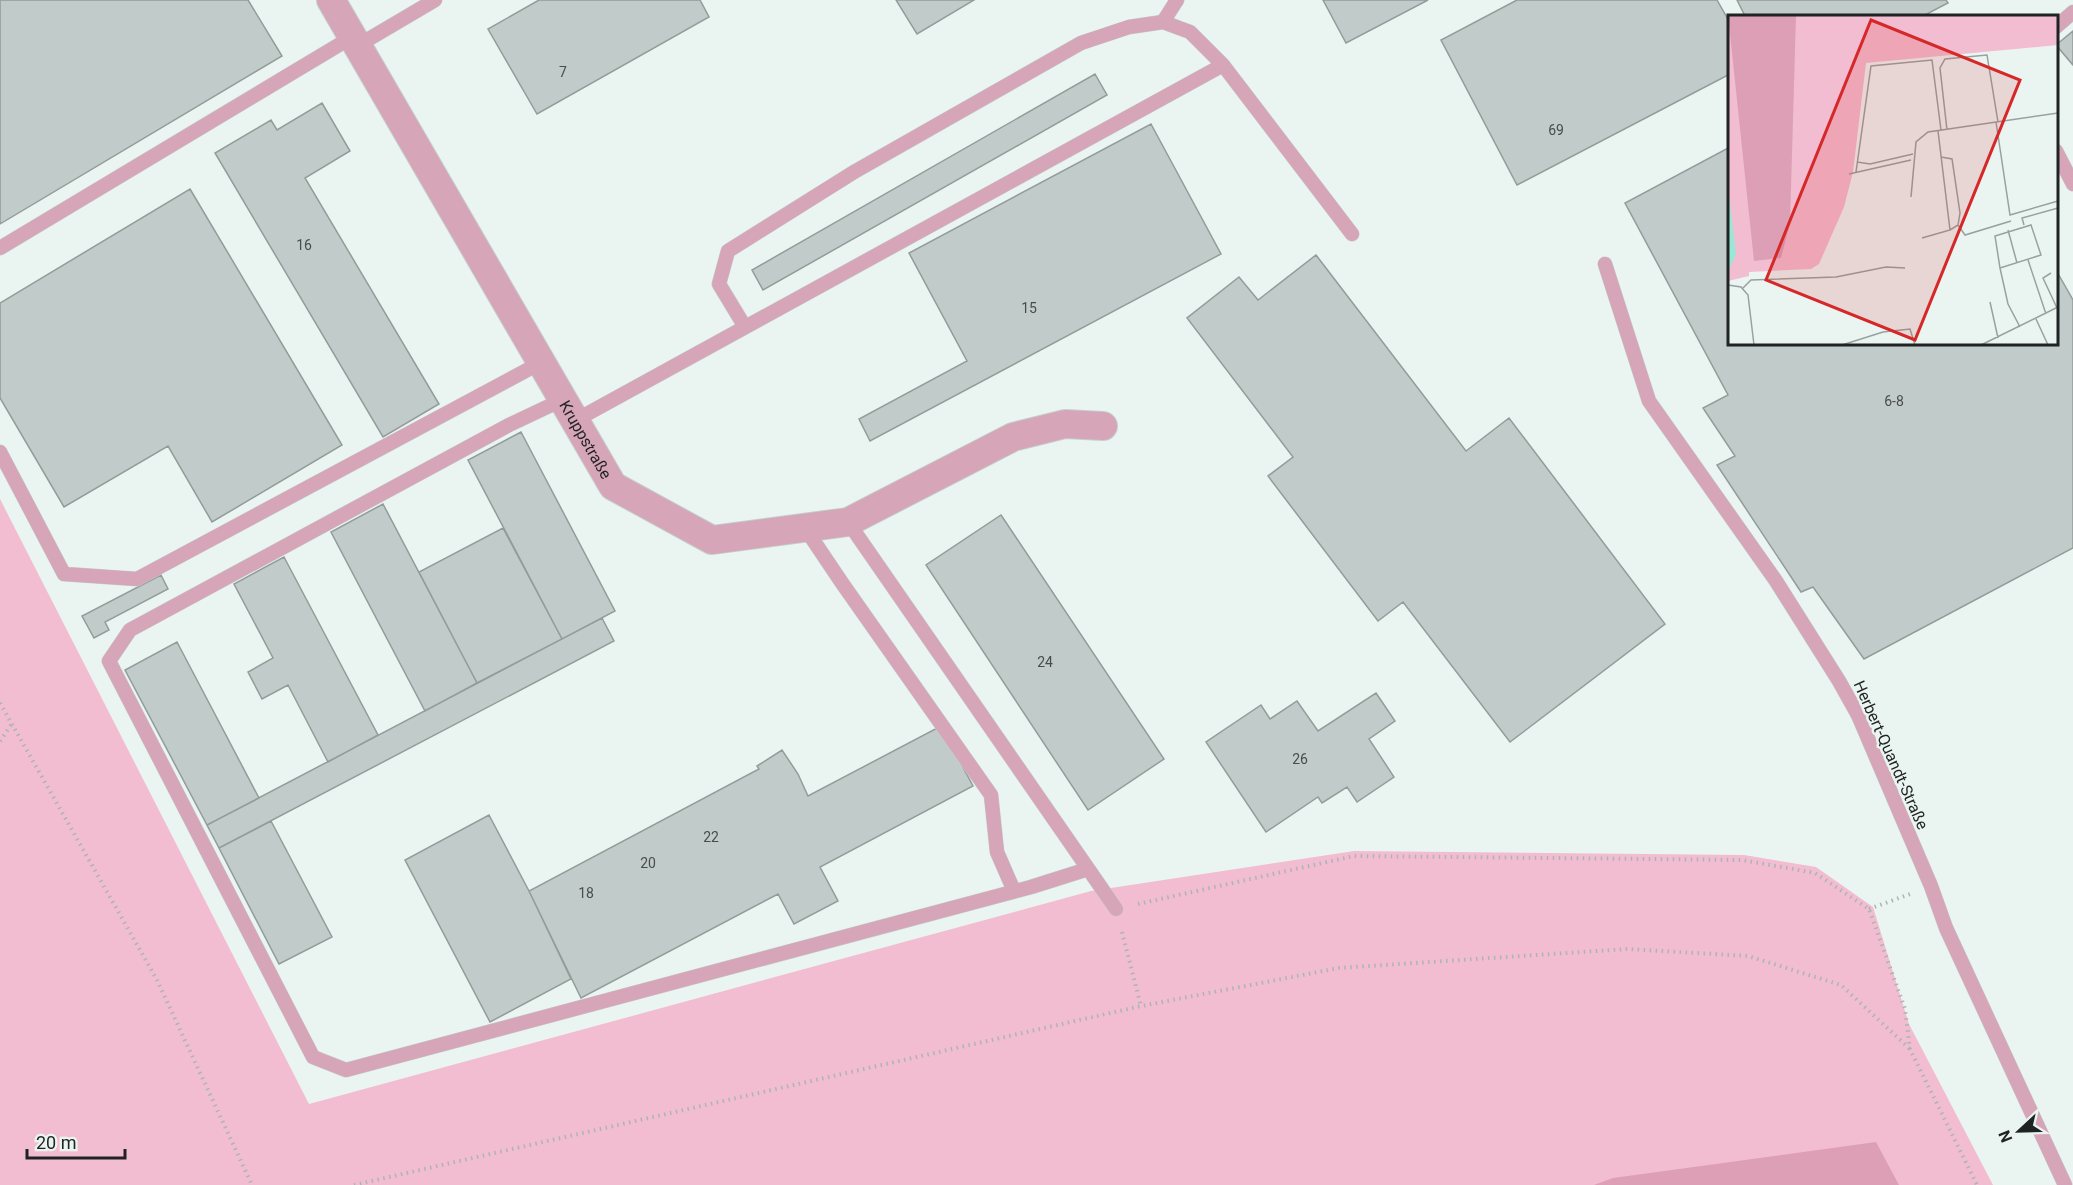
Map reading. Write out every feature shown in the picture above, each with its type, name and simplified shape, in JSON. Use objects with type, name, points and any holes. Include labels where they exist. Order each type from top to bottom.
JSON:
[{"type":"street","name":"Kruppstraße","points":[[331,0],[613,486],[712,540],[848,522],[1013,437],[1065,424],[1103,426]]},
{"type":"lane","points":[[0,248],[355,41],[435,0]]},
{"type":"lane","points":[[1163,22],[1177,0]]},
{"type":"lane","points":[[2058,25],[2073,12]]},
{"type":"lane","points":[[745,327],[719,284],[728,251],[854,171],[1081,43],[1129,27],[1163,22],[1190,32],[1223,65],[1353,234]]},
{"type":"lane","points":[[1088,869],[1014,891],[346,1070],[313,1057],[109,661],[130,630],[509,425],[570,409],[745,327],[1223,65]]},
{"type":"lane","points":[[2058,155],[2073,184]]},
{"type":"lane","name":"Herbert-Quandt-Straße","points":[[1605,264],[1649,401],[1776,581],[1858,715],[1931,886],[1951,939],[2065,1185]]},
{"type":"lane","points":[[0,452],[64,574],[137,579],[542,362]]},
{"type":"lane","points":[[848,522],[1116,909]]},
{"type":"lane","points":[[806,528],[991,795],[997,852],[1014,891]]},
{"type":"path","points":[[0,703],[157,980],[252,1185]]},
{"type":"path","points":[[0,741],[11,725]]},
{"type":"path","points":[[1141,1006],[1116,909],[1354,856],[1742,860],[1815,873],[1869,909],[1905,1009],[1910,1049],[1977,1185]]},
{"type":"path","points":[[1869,909],[1931,886]]},
{"type":"path","points":[[354,1185],[1141,1006],[1339,968],[1638,950],[1748,956],[1841,985],[1910,1049]]},
{"type":"shaded area","points":[[0,499],[309,1104],[1091,891],[1354,851],[1744,855],[1816,867],[1873,907],[1909,1024],[1993,1185],[0,1185]]},
{"type":"shaded area","points":[[1876,1142],[1899,1185],[1594,1185],[1613,1178]]},
{"type":"building","points":[[0,0],[248,0],[282,56],[0,224]]},
{"type":"building","points":[[539,0],[700,0],[709,17],[537,114],[488,29]]},
{"type":"building","points":[[896,0],[974,0],[917,34]]},
{"type":"building","points":[[1323,0],[1428,0],[1346,43]]},
{"type":"building","points":[[1517,0],[1717,0],[1728,19],[1728,75],[1517,185],[1441,40]]},
{"type":"building","points":[[1737,0],[1946,0],[1948,3],[1925,15],[1744,15]]},
{"type":"building","points":[[2073,31],[2073,65],[2058,47],[2058,43]]},
{"type":"building","points":[[1095,74],[1107,95],[763,290],[752,270]]},
{"type":"building","points":[[322,103],[350,151],[305,178],[439,404],[383,437],[215,153],[271,120],[277,130]]},
{"type":"building","points":[[1151,124],[1221,254],[870,441],[859,419],[967,361],[909,253]]},
{"type":"building","points":[[1728,148],[1728,345],[2058,345],[2058,274],[2073,300],[2073,548],[1864,659],[1813,587],[1801,592],[1717,465],[1735,456],[1703,408],[1728,395],[1625,203]]},
{"type":"building","points":[[190,189],[342,445],[212,522],[168,446],[64,507],[0,398],[0,303]]},
{"type":"building","points":[[1316,255],[1466,451],[1509,418],[1665,624],[1510,742],[1403,602],[1378,621],[1268,476],[1293,457],[1187,318],[1239,277],[1258,300]]},
{"type":"building","points":[[521,432],[615,611],[562,639],[468,460]]},
{"type":"building","points":[[383,504],[477,683],[425,711],[331,532]]},
{"type":"building","points":[[1001,515],[1164,759],[1088,810],[926,565]]},
{"type":"building","points":[[503,528],[562,639],[477,683],[419,572]]},
{"type":"building","points":[[284,557],[378,735],[328,762],[288,685],[262,699],[248,672],[273,658],[234,584]]},
{"type":"building","points":[[161,575],[168,589],[105,622],[109,630],[94,638],[82,616]]},
{"type":"building","points":[[602,618],[614,641],[219,848],[207,825]]},
{"type":"building","points":[[177,642],[259,798],[207,825],[125,670]]},
{"type":"building","points":[[1376,693],[1395,721],[1369,739],[1394,777],[1357,802],[1347,787],[1322,803],[1318,797],[1266,832],[1206,742],[1261,705],[1270,719],[1297,701],[1318,731]]},
{"type":"building","points":[[941,726],[973,786],[820,867],[838,901],[794,924],[778,894],[581,998],[529,891],[759,769],[757,766],[782,750],[798,774],[808,796]]},
{"type":"building","points":[[489,815],[571,979],[490,1022],[405,860]]},
{"type":"building","points":[[271,821],[332,937],[279,964],[219,848]]}]
